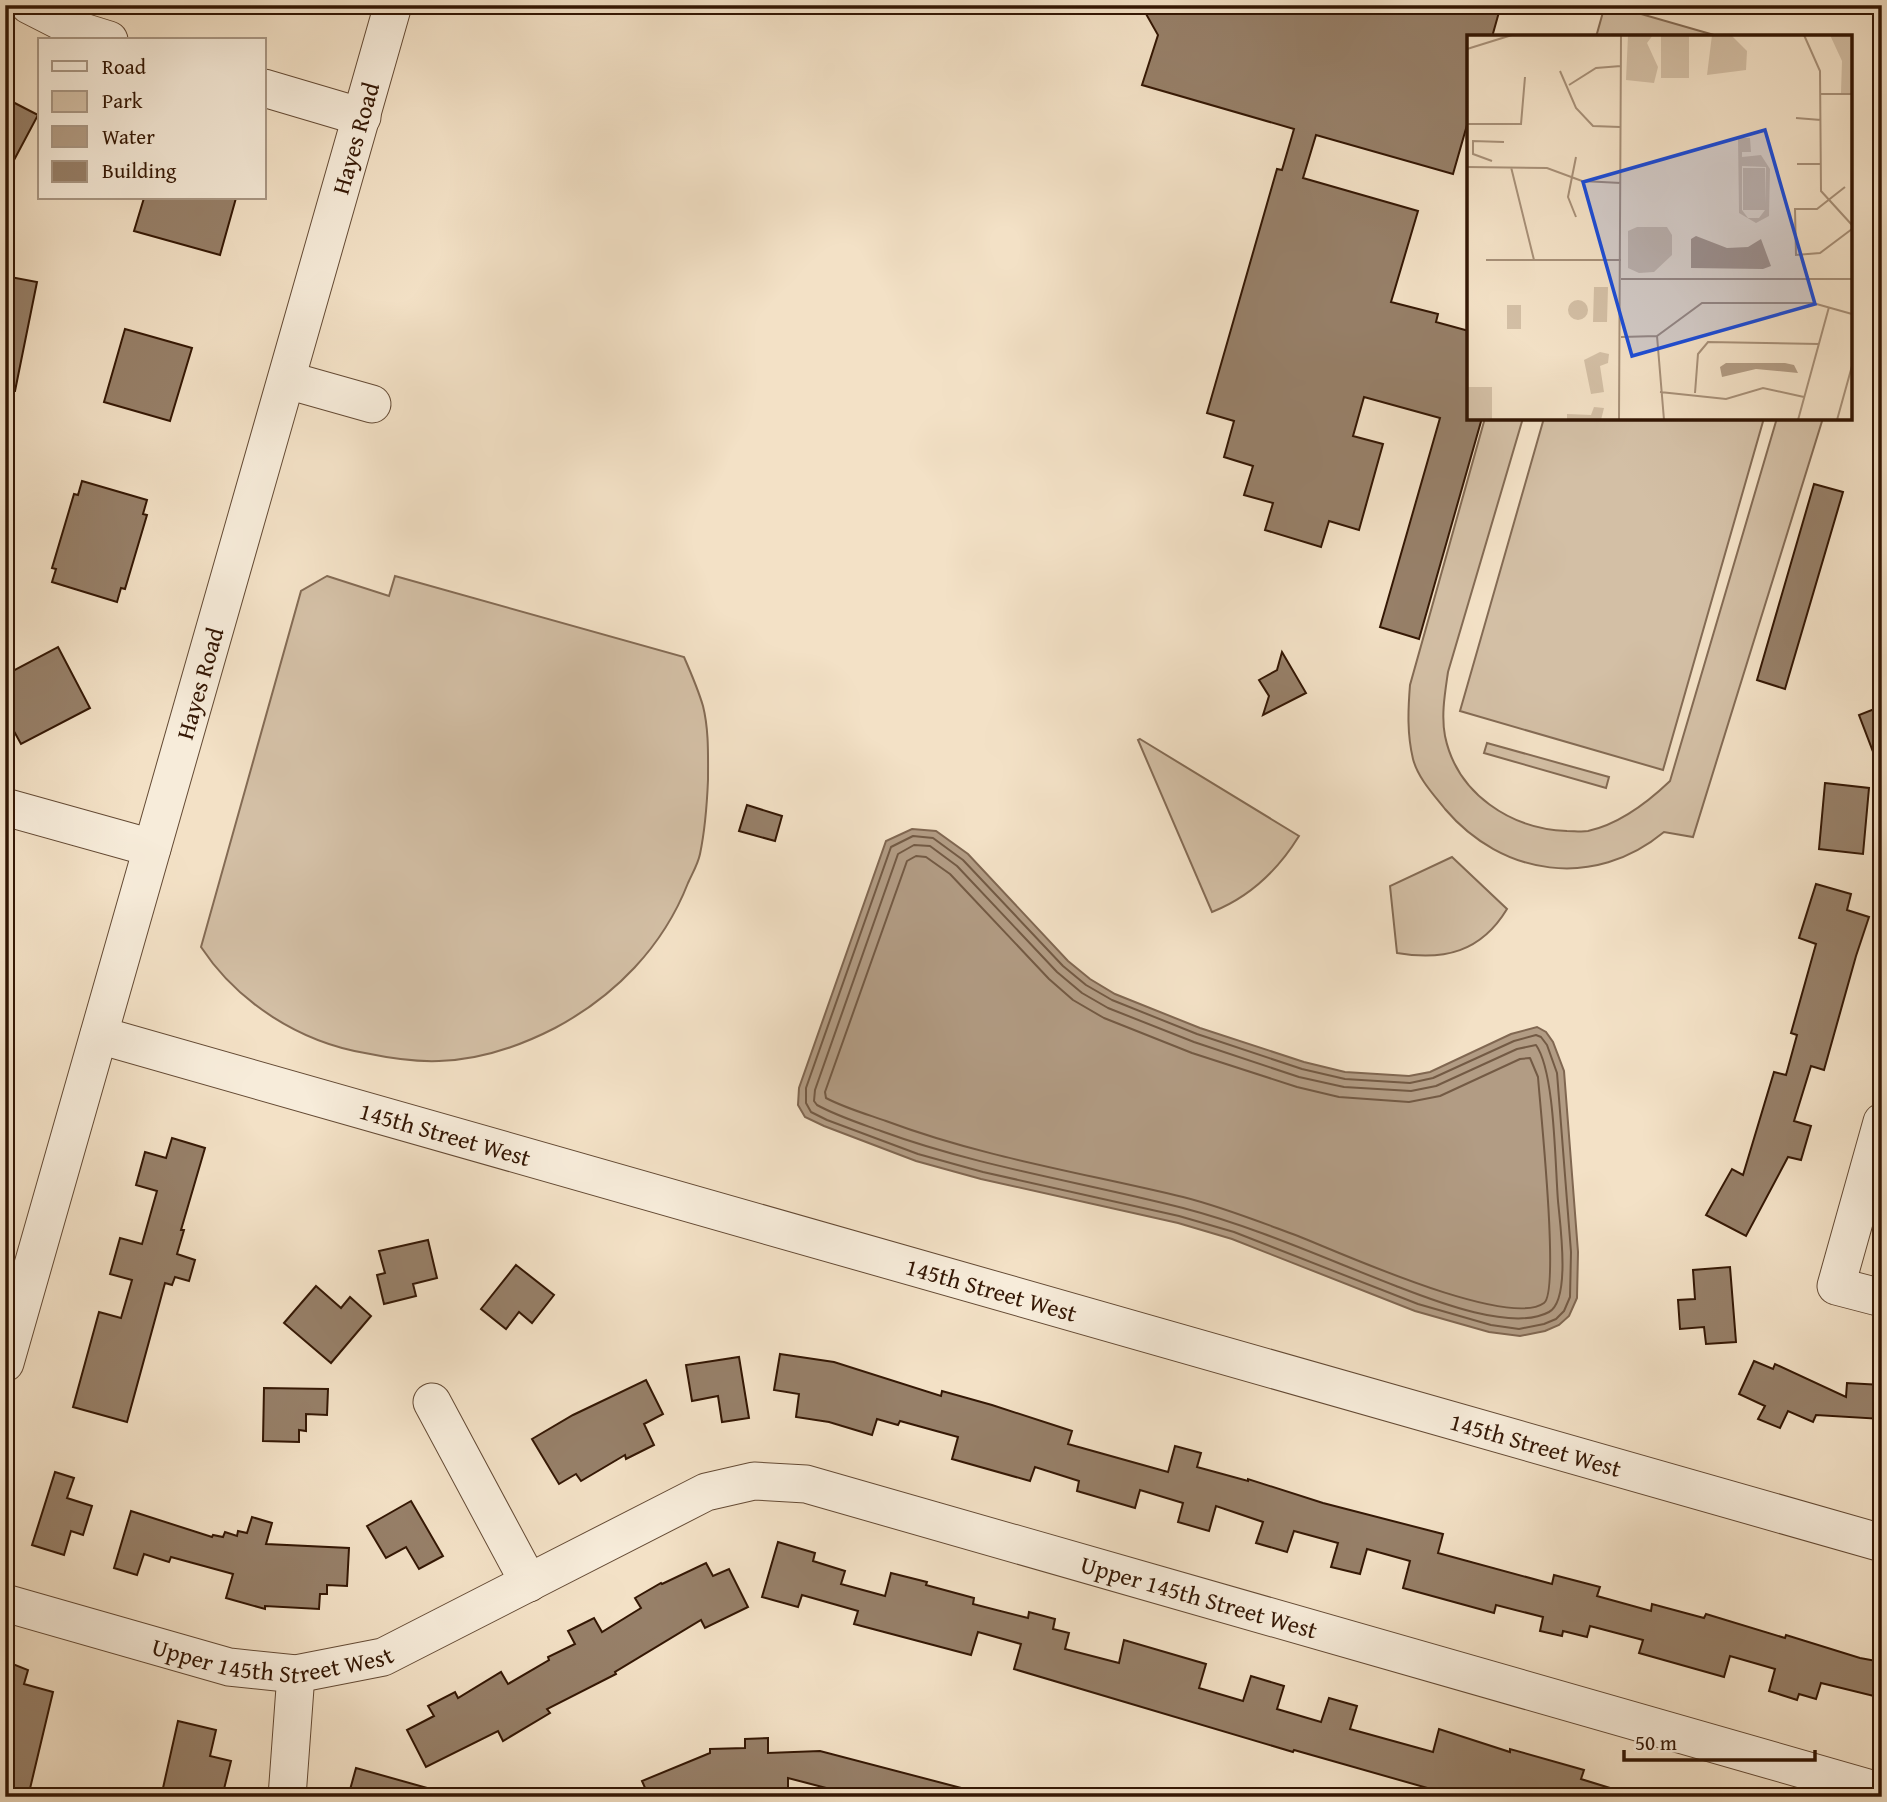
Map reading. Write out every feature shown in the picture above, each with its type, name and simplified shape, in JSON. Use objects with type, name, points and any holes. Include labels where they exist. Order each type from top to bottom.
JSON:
[{"type":"street","points":[[29,5],[80,32],[102,38]]},
{"type":"street","name":"Hayes Road","points":[[5,1363],[393,5]]},
{"type":"street","points":[[266,89],[362,117]]},
{"type":"street","points":[[286,380],[372,404]]},
{"type":"street","points":[[5,807],[152,848]]},
{"type":"street","name":"145th Street West","points":[[99,1035],[1882,1543]]},
{"type":"street","points":[[1882,1122],[1836,1286],[1882,1298]]},
{"type":"street","points":[[432,1402],[529,1583]]},
{"type":"street","name":"Upper 145th Street West","points":[[5,1603],[229,1667],[296,1674],[383,1657],[706,1492],[754,1481],[806,1484],[1882,1792]]},
{"type":"street","points":[[287,1797],[296,1674]]},
{"type":"green space","points":[[1605,5],[1610,5],[1714,35],[1597,35]]},
{"type":"green space","points":[[1484,420],[1522,420],[1448,672],[1443,712],[1445,736],[1451,757],[1461,775],[1474,791],[1507,815],[1546,829],[1567,831],[1588,831],[1622,818],[1670,781],[1776,420],[1822,420],[1693,837],[1664,832],[1637,850],[1608,862],[1579,868],[1550,867],[1521,861],[1493,849],[1468,832],[1445,809],[1418,773],[1410,740],[1410,685]]},
{"type":"green space","points":[[1543,420],[1763,420],[1663,770],[1460,711]]},
{"type":"green space","points":[[327,576],[389,596],[395,576],[684,657],[703,706],[707,734],[707,798],[698,861],[678,906],[651,949],[635,968],[598,1001],[542,1035],[499,1051],[454,1060],[402,1059],[341,1048],[317,1040],[272,1017],[233,986],[201,947],[301,591]]},
{"type":"green space","points":[[1138,740],[1299,836],[1272,871],[1239,899],[1212,912]]},
{"type":"green space","points":[[1487,743],[1609,777],[1606,788],[1484,753]]},
{"type":"green space","points":[[1452,857],[1507,909],[1485,935],[1460,950],[1430,956],[1397,953],[1390,886]]},
{"type":"water","points":[[912,829],[936,831],[968,854],[1068,961],[1115,994],[1200,1028],[1304,1062],[1345,1072],[1409,1076],[1430,1072],[1511,1034],[1537,1027],[1546,1032],[1553,1042],[1564,1071],[1578,1252],[1577,1298],[1569,1316],[1559,1325],[1545,1331],[1520,1336],[1489,1332],[1415,1311],[1232,1239],[1178,1223],[981,1179],[916,1161],[805,1117],[798,1105],[799,1088],[886,841]]},
{"type":"building","points":[[1141,5],[1501,5],[1493,35],[1467,35],[1467,125],[1453,174],[1316,135],[1303,178],[1418,211],[1391,302],[1438,314],[1436,322],[1467,330],[1467,420],[1481,420],[1419,639],[1380,627],[1440,418],[1364,397],[1353,436],[1383,444],[1359,530],[1329,521],[1321,547],[1265,530],[1273,503],[1244,495],[1253,466],[1224,457],[1234,421],[1207,413],[1277,169],[1282,170],[1294,129],[1142,85],[1158,35]]},
{"type":"building","points":[[5,98],[38,115],[5,177]]},
{"type":"building","points":[[143,200],[235,200],[220,255],[134,231]]},
{"type":"building","points":[[5,276],[37,282],[15,391],[5,391]]},
{"type":"building","points":[[125,329],[192,348],[170,421],[104,402]]},
{"type":"building","points":[[82,481],[147,500],[143,514],[147,515],[125,589],[121,588],[117,602],[52,582],[56,569],[52,568],[74,494],[78,495]]},
{"type":"building","points":[[1814,484],[1843,492],[1785,689],[1757,680]]},
{"type":"building","points":[[58,647],[90,708],[21,744],[5,715],[5,675]]},
{"type":"building","points":[[1282,652],[1306,693],[1263,715],[1269,696],[1259,680],[1277,670]]},
{"type":"building","points":[[1882,706],[1882,769],[1880,770],[1859,715]]},
{"type":"building","points":[[1825,783],[1869,788],[1863,854],[1819,849]]},
{"type":"building","points":[[747,805],[782,816],[775,841],[739,831]]},
{"type":"building","points":[[1816,884],[1851,894],[1847,910],[1869,917],[1824,1070],[1811,1066],[1794,1121],[1811,1126],[1801,1160],[1788,1157],[1746,1236],[1706,1215],[1732,1169],[1743,1175],[1774,1072],[1786,1075],[1797,1035],[1791,1033],[1816,944],[1799,938]]},
{"type":"building","points":[[172,1138],[205,1148],[181,1230],[184,1230],[177,1254],[195,1260],[189,1281],[175,1277],[172,1285],[165,1283],[127,1422],[73,1407],[99,1312],[121,1318],[132,1280],[110,1274],[120,1238],[142,1244],[157,1191],[136,1185],[145,1152],[166,1158]]},
{"type":"building","points":[[428,1240],[437,1278],[413,1284],[416,1296],[384,1304],[377,1275],[385,1273],[379,1251]]},
{"type":"building","points":[[516,1265],[554,1295],[532,1323],[519,1312],[506,1329],[481,1309]]},
{"type":"building","points":[[1730,1267],[1736,1342],[1706,1344],[1704,1327],[1680,1329],[1678,1300],[1695,1299],[1693,1270]]},
{"type":"building","points":[[316,1286],[341,1308],[350,1297],[371,1316],[331,1363],[284,1323]]},
{"type":"building","points":[[780,1354],[834,1362],[941,1396],[942,1391],[992,1405],[1072,1431],[1068,1444],[1168,1472],[1175,1446],[1201,1453],[1197,1467],[1443,1534],[1438,1553],[1552,1584],[1554,1575],[1600,1587],[1597,1596],[1651,1611],[1652,1604],[1704,1618],[1706,1614],[1785,1638],[1786,1635],[1860,1658],[1882,1662],[1882,1698],[1821,1683],[1816,1699],[1799,1694],[1797,1700],[1769,1691],[1775,1669],[1730,1656],[1724,1677],[1639,1653],[1643,1640],[1590,1626],[1587,1637],[1563,1631],[1562,1636],[1540,1631],[1543,1617],[1496,1605],[1494,1613],[1403,1588],[1410,1561],[1367,1549],[1360,1574],[1331,1567],[1338,1543],[1294,1531],[1287,1552],[1256,1543],[1263,1522],[1216,1506],[1209,1531],[1178,1522],[1183,1503],[1140,1490],[1135,1508],[1077,1491],[1079,1481],[1035,1467],[1030,1481],[952,1459],[958,1437],[900,1421],[898,1425],[877,1419],[872,1435],[829,1422],[796,1417],[799,1394],[774,1390]]},
{"type":"building","points":[[739,1357],[749,1418],[722,1422],[718,1396],[692,1401],[686,1365]]},
{"type":"building","points":[[1754,1361],[1773,1369],[1775,1364],[1846,1397],[1847,1383],[1882,1385],[1882,1419],[1816,1415],[1813,1422],[1788,1411],[1780,1428],[1758,1419],[1765,1406],[1739,1394]]},
{"type":"building","points":[[646,1380],[663,1414],[644,1424],[654,1445],[626,1459],[625,1455],[581,1481],[576,1474],[559,1484],[532,1439],[573,1415]]},
{"type":"building","points":[[264,1388],[328,1389],[327,1415],[306,1414],[306,1431],[299,1430],[299,1442],[263,1441]]},
{"type":"building","points":[[55,1472],[74,1478],[67,1498],[92,1506],[83,1535],[71,1531],[64,1555],[32,1545]]},
{"type":"building","points":[[411,1501],[443,1556],[419,1569],[406,1547],[386,1558],[367,1526]]},
{"type":"building","points":[[131,1511],[212,1537],[223,1537],[225,1532],[237,1536],[238,1531],[247,1533],[252,1517],[272,1523],[266,1544],[349,1548],[347,1586],[327,1585],[327,1594],[320,1594],[319,1609],[265,1606],[265,1609],[226,1598],[233,1574],[171,1557],[169,1562],[144,1554],[137,1575],[114,1568]]},
{"type":"building","points":[[778,1542],[815,1553],[813,1561],[845,1571],[841,1584],[885,1596],[891,1573],[927,1582],[926,1585],[974,1598],[973,1604],[1028,1618],[1029,1612],[1055,1619],[1053,1629],[1069,1633],[1065,1649],[1119,1663],[1124,1640],[1206,1664],[1199,1688],[1243,1701],[1251,1676],[1284,1686],[1277,1709],[1321,1722],[1329,1698],[1357,1706],[1350,1729],[1433,1752],[1439,1729],[1510,1752],[1510,1749],[1584,1770],[1581,1779],[1623,1792],[1622,1797],[1459,1797],[1294,1750],[1293,1752],[1014,1669],[1021,1644],[978,1632],[971,1655],[854,1624],[858,1611],[802,1595],[798,1607],[762,1597]]},
{"type":"building","points":[[706,1563],[713,1576],[729,1569],[748,1607],[705,1628],[701,1620],[615,1672],[616,1674],[547,1709],[550,1713],[503,1741],[498,1731],[426,1767],[407,1730],[434,1716],[428,1706],[455,1692],[458,1698],[501,1672],[508,1684],[549,1660],[548,1657],[575,1644],[568,1631],[594,1618],[602,1632],[641,1608],[635,1598]]},
{"type":"building","points":[[5,1661],[28,1670],[24,1684],[53,1692],[28,1797],[5,1797]]},
{"type":"building","points":[[178,1721],[216,1730],[210,1756],[231,1761],[222,1797],[161,1797]]},
{"type":"building","points":[[768,1738],[768,1753],[820,1751],[969,1790],[968,1797],[833,1797],[834,1790],[788,1778],[788,1794],[649,1797],[642,1781],[710,1753],[710,1749],[745,1748],[745,1739]]},
{"type":"building","points":[[356,1768],[438,1791],[438,1797],[348,1797]]}]
